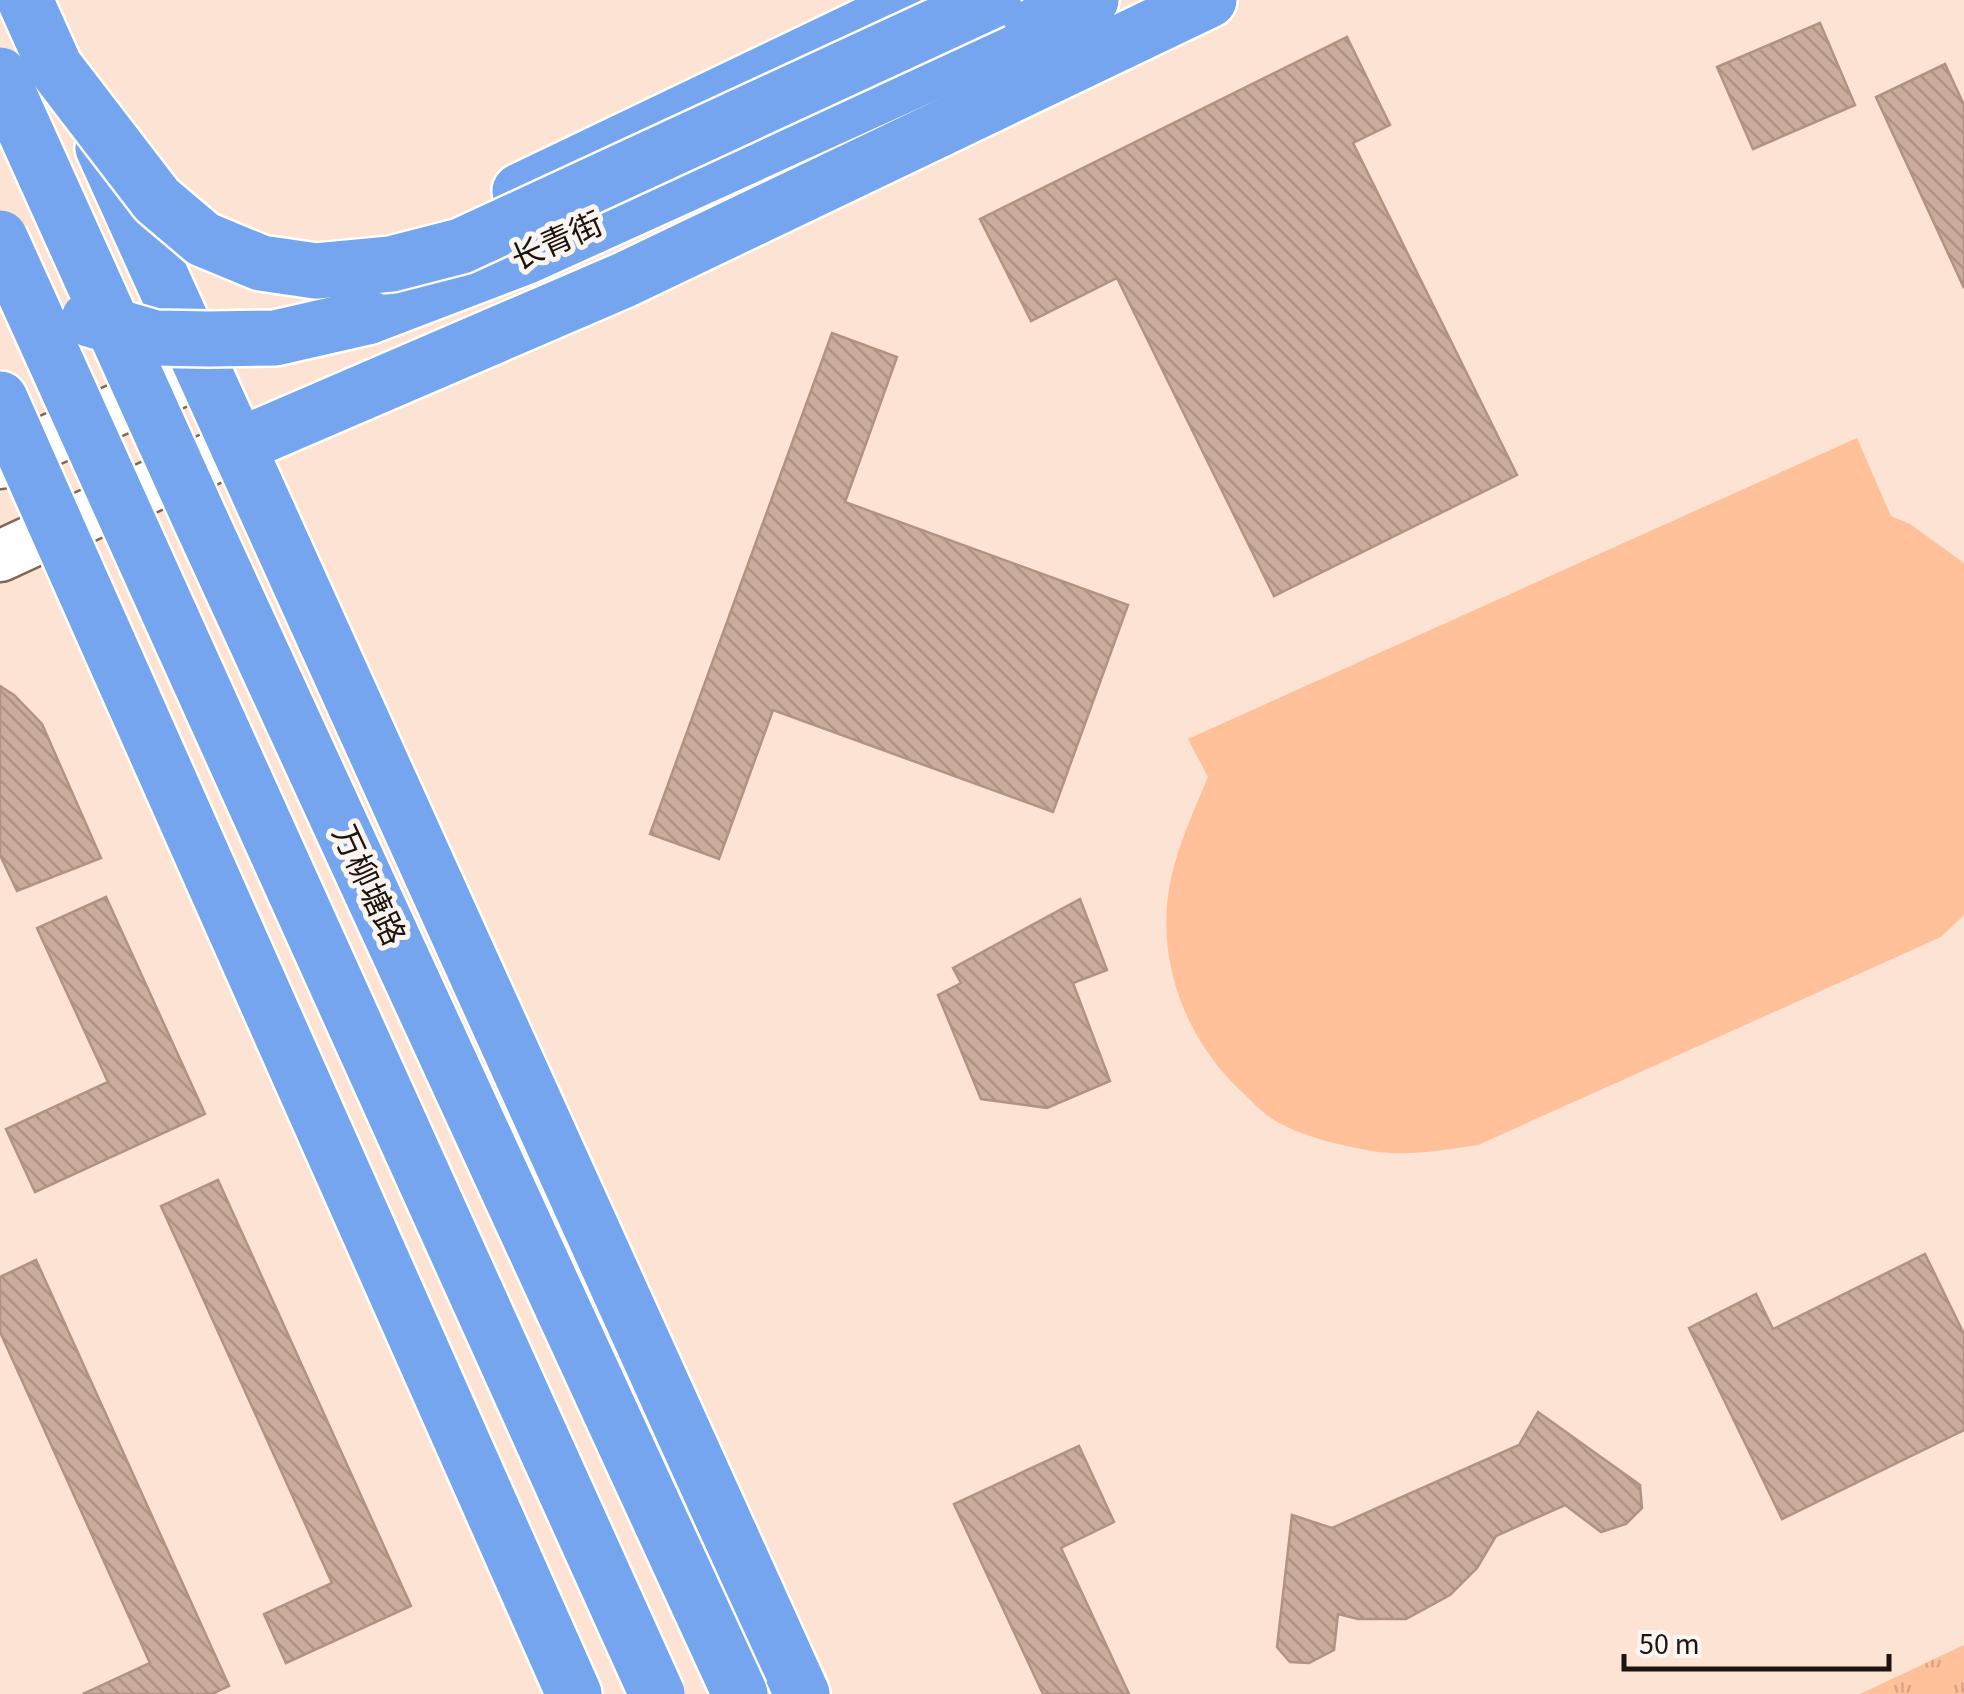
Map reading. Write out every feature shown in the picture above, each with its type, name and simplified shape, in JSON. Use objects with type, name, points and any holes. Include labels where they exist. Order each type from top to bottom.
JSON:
[{"type":"highway","name":"长青街","points":[[25,0],[56,67],[157,200],[203,239],[261,263],[316,271],[391,264],[461,246],[992,0]]},
{"type":"highway","points":[[37,0],[802,1694]]},
{"type":"highway","points":[[204,370],[335,282],[919,0]]},
{"type":"highway","name":"长青街","points":[[0,278],[73,315],[154,338],[275,338],[368,317],[527,256],[1090,0]]},
{"type":"highway","points":[[238,446],[624,280],[1209,0]]},
{"type":"highway","name":"万柳塘路","points":[[0,74],[740,1694]]},
{"type":"highway","points":[[0,238],[657,1694]]},
{"type":"highway","points":[[0,399],[12,457],[57,530],[574,1694]]},
{"type":"main road","points":[[12,457],[204,370]]},
{"type":"main road","points":[[0,556],[238,446]]},
{"type":"green space","points":[[1857,438],[1891,516],[1910,524],[1964,563],[1964,915],[1941,937],[1478,1145],[1412,1153],[1372,1151],[1307,1135],[1259,1109],[1204,1047],[1178,994],[1171,966],[1167,908],[1171,878],[1208,777],[1188,739]]},
{"type":"green space","points":[[1964,1645],[1964,1694],[1860,1694]]},
{"type":"building","points":[[1820,23],[1855,105],[1753,149],[1717,67]]},
{"type":"building","points":[[1347,37],[1390,125],[1353,143],[1517,475],[1274,596],[1117,278],[1031,321],[980,219]]},
{"type":"building","points":[[1945,64],[1964,105],[1964,288],[1876,97]]},
{"type":"building","points":[[832,333],[897,357],[845,502],[1128,605],[1053,812],[773,710],[719,859],[650,834]]},
{"type":"building","points":[[0,686],[42,724],[101,858],[17,891],[0,855]]},
{"type":"building","points":[[106,897],[205,1114],[35,1192],[6,1129],[108,1082],[37,928]]},
{"type":"building","points":[[1080,899],[1107,970],[1073,983],[1110,1081],[1047,1108],[981,1099],[938,995],[961,983],[953,968]]},
{"type":"building","points":[[218,1180],[411,1606],[286,1663],[264,1614],[332,1583],[161,1206]]},
{"type":"building","points":[[1925,1254],[1964,1334],[1964,1430],[1782,1519],[1689,1328],[1756,1294],[1773,1329]]},
{"type":"building","points":[[36,1260],[229,1686],[212,1694],[83,1694],[150,1663],[0,1332],[0,1277]]},
{"type":"building","points":[[1538,1412],[1640,1485],[1642,1508],[1626,1524],[1601,1532],[1565,1505],[1496,1536],[1477,1568],[1450,1595],[1406,1619],[1358,1619],[1338,1614],[1334,1650],[1309,1663],[1290,1662],[1277,1647],[1292,1515],[1332,1528],[1519,1445]]},
{"type":"building","points":[[1079,1446],[1114,1522],[1061,1548],[1129,1694],[1043,1694],[954,1504]]}]
